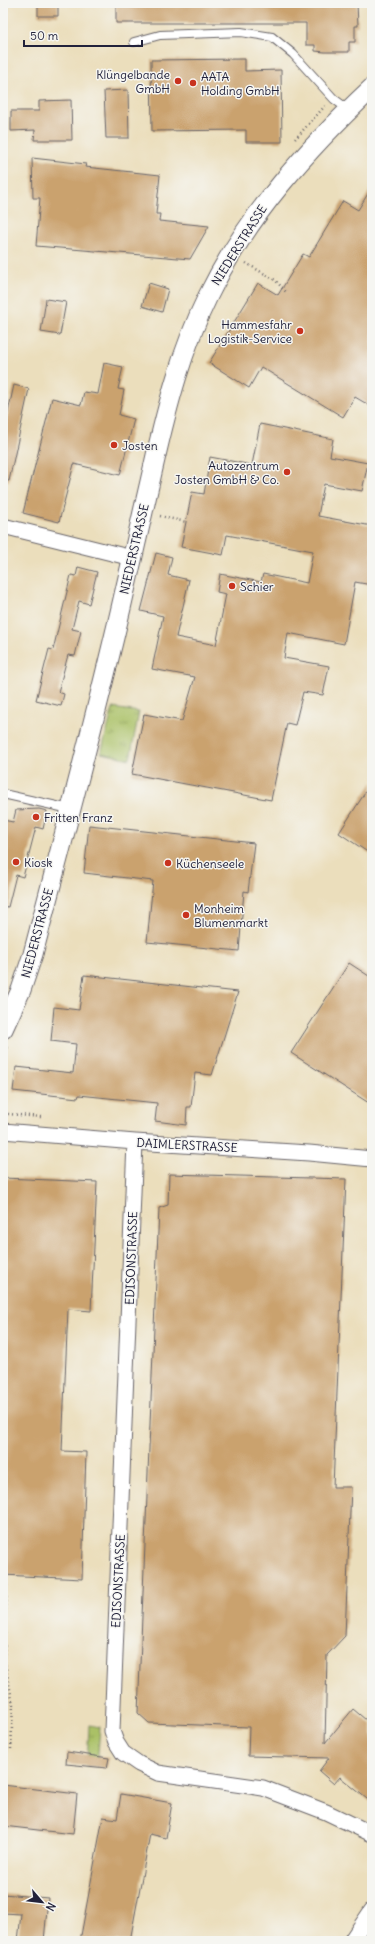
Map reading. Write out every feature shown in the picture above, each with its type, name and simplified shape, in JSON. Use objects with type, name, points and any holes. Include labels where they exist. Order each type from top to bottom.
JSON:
[{"type":"street","name":"NIEDERSTRASSE","points":[[3,1029],[21,990],[32,954],[70,809],[172,391],[193,330],[208,295],[231,255],[270,196],[298,163],[372,88]]},
{"type":"street","points":[[3,526],[132,558]]},
{"type":"street","name":"DAIMLERSTRASSE","points":[[3,1131],[135,1142],[309,1153],[372,1159]]},
{"type":"street","name":"EDISONSTRASSE","points":[[135,1142],[112,1731],[116,1742],[123,1753],[139,1764],[158,1772],[263,1788],[326,1812],[372,1834]]},
{"type":"street","points":[[351,1941],[372,1910]]},
{"type":"lane","points":[[134,42],[160,35],[240,32],[272,37],[293,54],[334,99],[349,110]]},
{"type":"lane","points":[[3,794],[70,809]]},
{"type":"path","points":[[249,257],[244,264],[275,280],[287,293]]},
{"type":"path","points":[[156,522],[158,515],[186,522]]},
{"type":"path","points":[[3,1749],[11,1749],[13,1705],[4,1657],[7,1582]]},
{"type":"green space","points":[[113,708],[139,712],[130,759],[101,753]]},
{"type":"green space","points":[[89,1725],[100,1727],[97,1766],[87,1766]]},
{"type":"building","points":[[38,3],[58,3],[58,16],[38,16]]},
{"type":"building","points":[[116,3],[357,3],[358,26],[355,26],[355,42],[349,42],[349,52],[325,52],[315,51],[315,45],[306,45],[306,23],[116,23]]},
{"type":"building","points":[[245,59],[245,71],[281,70],[282,142],[246,142],[246,130],[152,131],[151,60]]},
{"type":"building","points":[[128,90],[129,138],[106,138],[104,91]]},
{"type":"building","points":[[71,100],[72,140],[34,140],[35,130],[11,131],[11,111],[39,111],[39,101]]},
{"type":"building","points":[[32,158],[86,164],[85,167],[160,175],[156,214],[160,214],[159,221],[209,226],[190,259],[36,246],[40,198],[33,198]]},
{"type":"building","name":"Hammesfahr Logistik-Service","points":[[372,187],[372,407],[355,397],[343,417],[261,367],[249,388],[209,363],[258,283],[278,295],[303,254],[309,257],[343,201],[358,210]]},
{"type":"building","points":[[149,283],[168,289],[162,312],[142,306]]},
{"type":"building","points":[[46,299],[66,302],[60,335],[41,332]]},
{"type":"building","points":[[104,363],[123,367],[118,389],[124,390],[119,415],[134,419],[120,475],[74,464],[59,522],[23,513],[52,398],[81,405],[84,392],[98,394]]},
{"type":"building","points":[[14,385],[29,389],[9,481],[3,480],[3,435]]},
{"type":"building","points":[[260,424],[333,439],[330,456],[368,463],[362,491],[324,484],[318,516],[372,526],[372,585],[355,582],[344,644],[288,633],[284,658],[329,666],[323,695],[303,692],[295,725],[287,723],[271,800],[132,774],[144,714],[182,721],[195,677],[152,669],[163,616],[141,611],[156,553],[172,557],[168,575],[189,580],[176,637],[216,645],[226,594],[217,592],[220,574],[261,582],[263,574],[307,583],[313,551],[227,535],[223,555],[181,547],[192,492],[204,494],[210,457],[252,465]]},
{"type":"building","points":[[78,567],[97,572],[89,604],[79,601],[72,629],[81,631],[75,656],[68,655],[58,692],[64,694],[61,706],[36,700],[49,649],[53,650],[71,575],[76,576]]},
{"type":"building","points":[[372,782],[372,855],[339,833]]},
{"type":"building","points":[[39,809],[47,811],[43,829],[36,827],[23,877],[16,875],[8,907],[3,906],[3,820],[13,822],[16,810]]},
{"type":"building","points":[[89,825],[254,843],[248,892],[244,891],[239,951],[147,942],[153,881],[84,873]]},
{"type":"building","points":[[349,963],[372,978],[372,1105],[291,1053]]},
{"type":"building","points":[[84,975],[238,992],[212,1075],[195,1073],[191,1107],[187,1107],[186,1125],[155,1121],[157,1103],[79,1095],[78,1098],[13,1091],[16,1067],[73,1073],[76,1044],[51,1041],[54,1007],[79,1010]]},
{"type":"building","points":[[169,1174],[346,1179],[333,1487],[351,1487],[345,1636],[327,1655],[325,1743],[353,1709],[372,1725],[372,1803],[340,1777],[334,1784],[319,1771],[329,1758],[248,1756],[249,1727],[149,1723],[138,1713],[159,1208],[168,1205]]},
{"type":"building","points":[[3,1178],[97,1182],[91,1311],[68,1309],[62,1451],[86,1452],[82,1579],[3,1575]]},
{"type":"building","points":[[67,1752],[109,1758],[107,1768],[66,1764]]},
{"type":"building","points":[[3,1785],[77,1794],[73,1834],[3,1826]]},
{"type":"building","points":[[121,1794],[172,1803],[166,1838],[150,1834],[130,1941],[80,1941],[103,1817],[117,1819]]},
{"type":"building","points":[[3,1894],[48,1898],[44,1941],[18,1941],[21,1914],[3,1913]]},
{"type":"place","name":"Klüngelbande GmbH","points":[[178,81]]},
{"type":"place","name":"AATA Holding GmbH","points":[[193,83]]},
{"type":"place","name":"Hammesfahr Logistik-Service","points":[[300,331]]},
{"type":"place","name":"Josten","points":[[114,445]]},
{"type":"place","name":"Autozentrum Josten GmbH & Co.","points":[[287,472]]},
{"type":"place","name":"Schier","points":[[232,586]]},
{"type":"place","name":"Fritten Franz","points":[[36,817]]},
{"type":"place","name":"Kiosk","points":[[16,862]]},
{"type":"place","name":"Küchenseele","points":[[168,863]]},
{"type":"place","name":"Monheim Blumenmarkt","points":[[186,915]]}]
